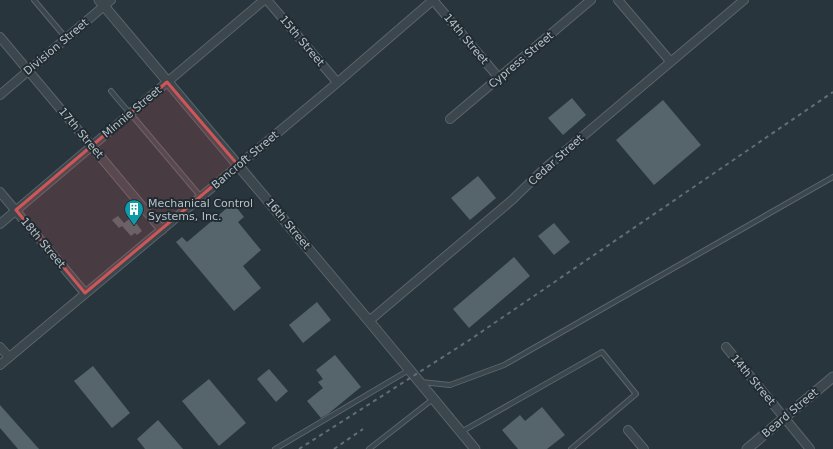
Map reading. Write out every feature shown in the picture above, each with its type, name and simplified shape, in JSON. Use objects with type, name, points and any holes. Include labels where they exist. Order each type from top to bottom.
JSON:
[{"type":"street","name":"Minnie Street","points":[[0,224],[265,0]]},
{"type":"street","name":"15th Street","points":[[265,0],[337,82]]},
{"type":"street","name":"Bancroft Street","points":[[0,365],[433,0]]},
{"type":"street","name":"14th Street","points":[[433,0],[499,78]]},
{"type":"street","name":"Cypress Street","points":[[450,119],[591,0]]},
{"type":"street","points":[[618,0],[670,61]]},
{"type":"street","name":"Cedar Street","points":[[369,321],[512,200],[544,169],[670,61],[744,0]]},
{"type":"street","name":"Division Street","points":[[0,95],[67,38],[105,2]]},
{"type":"street","name":"16th Street","points":[[105,2],[168,82],[475,449]]},
{"type":"street","name":"17th Street","points":[[0,37],[162,230]]},
{"type":"street","name":"18th Street","points":[[0,192],[85,293]]},
{"type":"street","points":[[0,347],[9,357]]},
{"type":"street","name":"14th Street","points":[[726,347],[810,449]]},
{"type":"street","name":"Beard Street","points":[[747,449],[833,376]]},
{"type":"street","points":[[628,430],[644,449]]},
{"type":"lane","points":[[34,0],[67,38]]},
{"type":"lane","points":[[111,91],[201,197]]},
{"type":"lane","points":[[420,382],[450,385],[504,365],[833,177]]},
{"type":"lane","points":[[461,432],[602,352],[636,394],[571,449]]},
{"type":"lane","points":[[275,449],[410,370]]},
{"type":"lane","points":[[369,449],[434,399]]},
{"type":"highlighted area","points":[[167,82],[238,165],[85,293],[16,210]]},
{"type":"building","points":[[572,98],[586,115],[563,135],[548,118]]},
{"type":"building","points":[[663,100],[701,145],[654,185],[616,140]]},
{"type":"building","points":[[478,176],[496,198],[470,220],[451,198]]},
{"type":"building","points":[[233,203],[244,217],[238,222],[261,250],[243,266],[261,288],[234,311],[176,242],[182,237],[187,242]]},
{"type":"building","points":[[118,216],[124,223],[133,216],[142,231],[137,235],[135,233],[131,236],[122,226],[119,228],[112,220]]},
{"type":"building","points":[[554,223],[570,242],[554,255],[538,236]]},
{"type":"building","points":[[514,257],[530,276],[469,328],[453,309]]},
{"type":"building","points":[[317,302],[331,320],[303,343],[289,325]]},
{"type":"building","points":[[335,355],[361,387],[321,418],[307,401],[323,388],[318,382],[323,379],[316,370]]},
{"type":"building","points":[[93,366],[130,413],[112,428],[74,381]]},
{"type":"building","points":[[269,369],[288,391],[276,402],[257,379]]},
{"type":"building","points":[[209,379],[246,423],[219,446],[182,401]]},
{"type":"building","points":[[0,405],[39,449],[18,449],[0,428]]},
{"type":"building","points":[[542,407],[565,435],[547,449],[518,449],[502,430],[520,415],[525,421]]},
{"type":"building","points":[[158,420],[183,449],[145,449],[137,439]]},
{"type":"railway","points":[[299,449],[468,341],[833,92]]},
{"type":"railway","points":[[334,449],[363,429]]},
{"type":"place","name":"Mechanical Control Systems, Inc.","points":[[134,226]]}]
